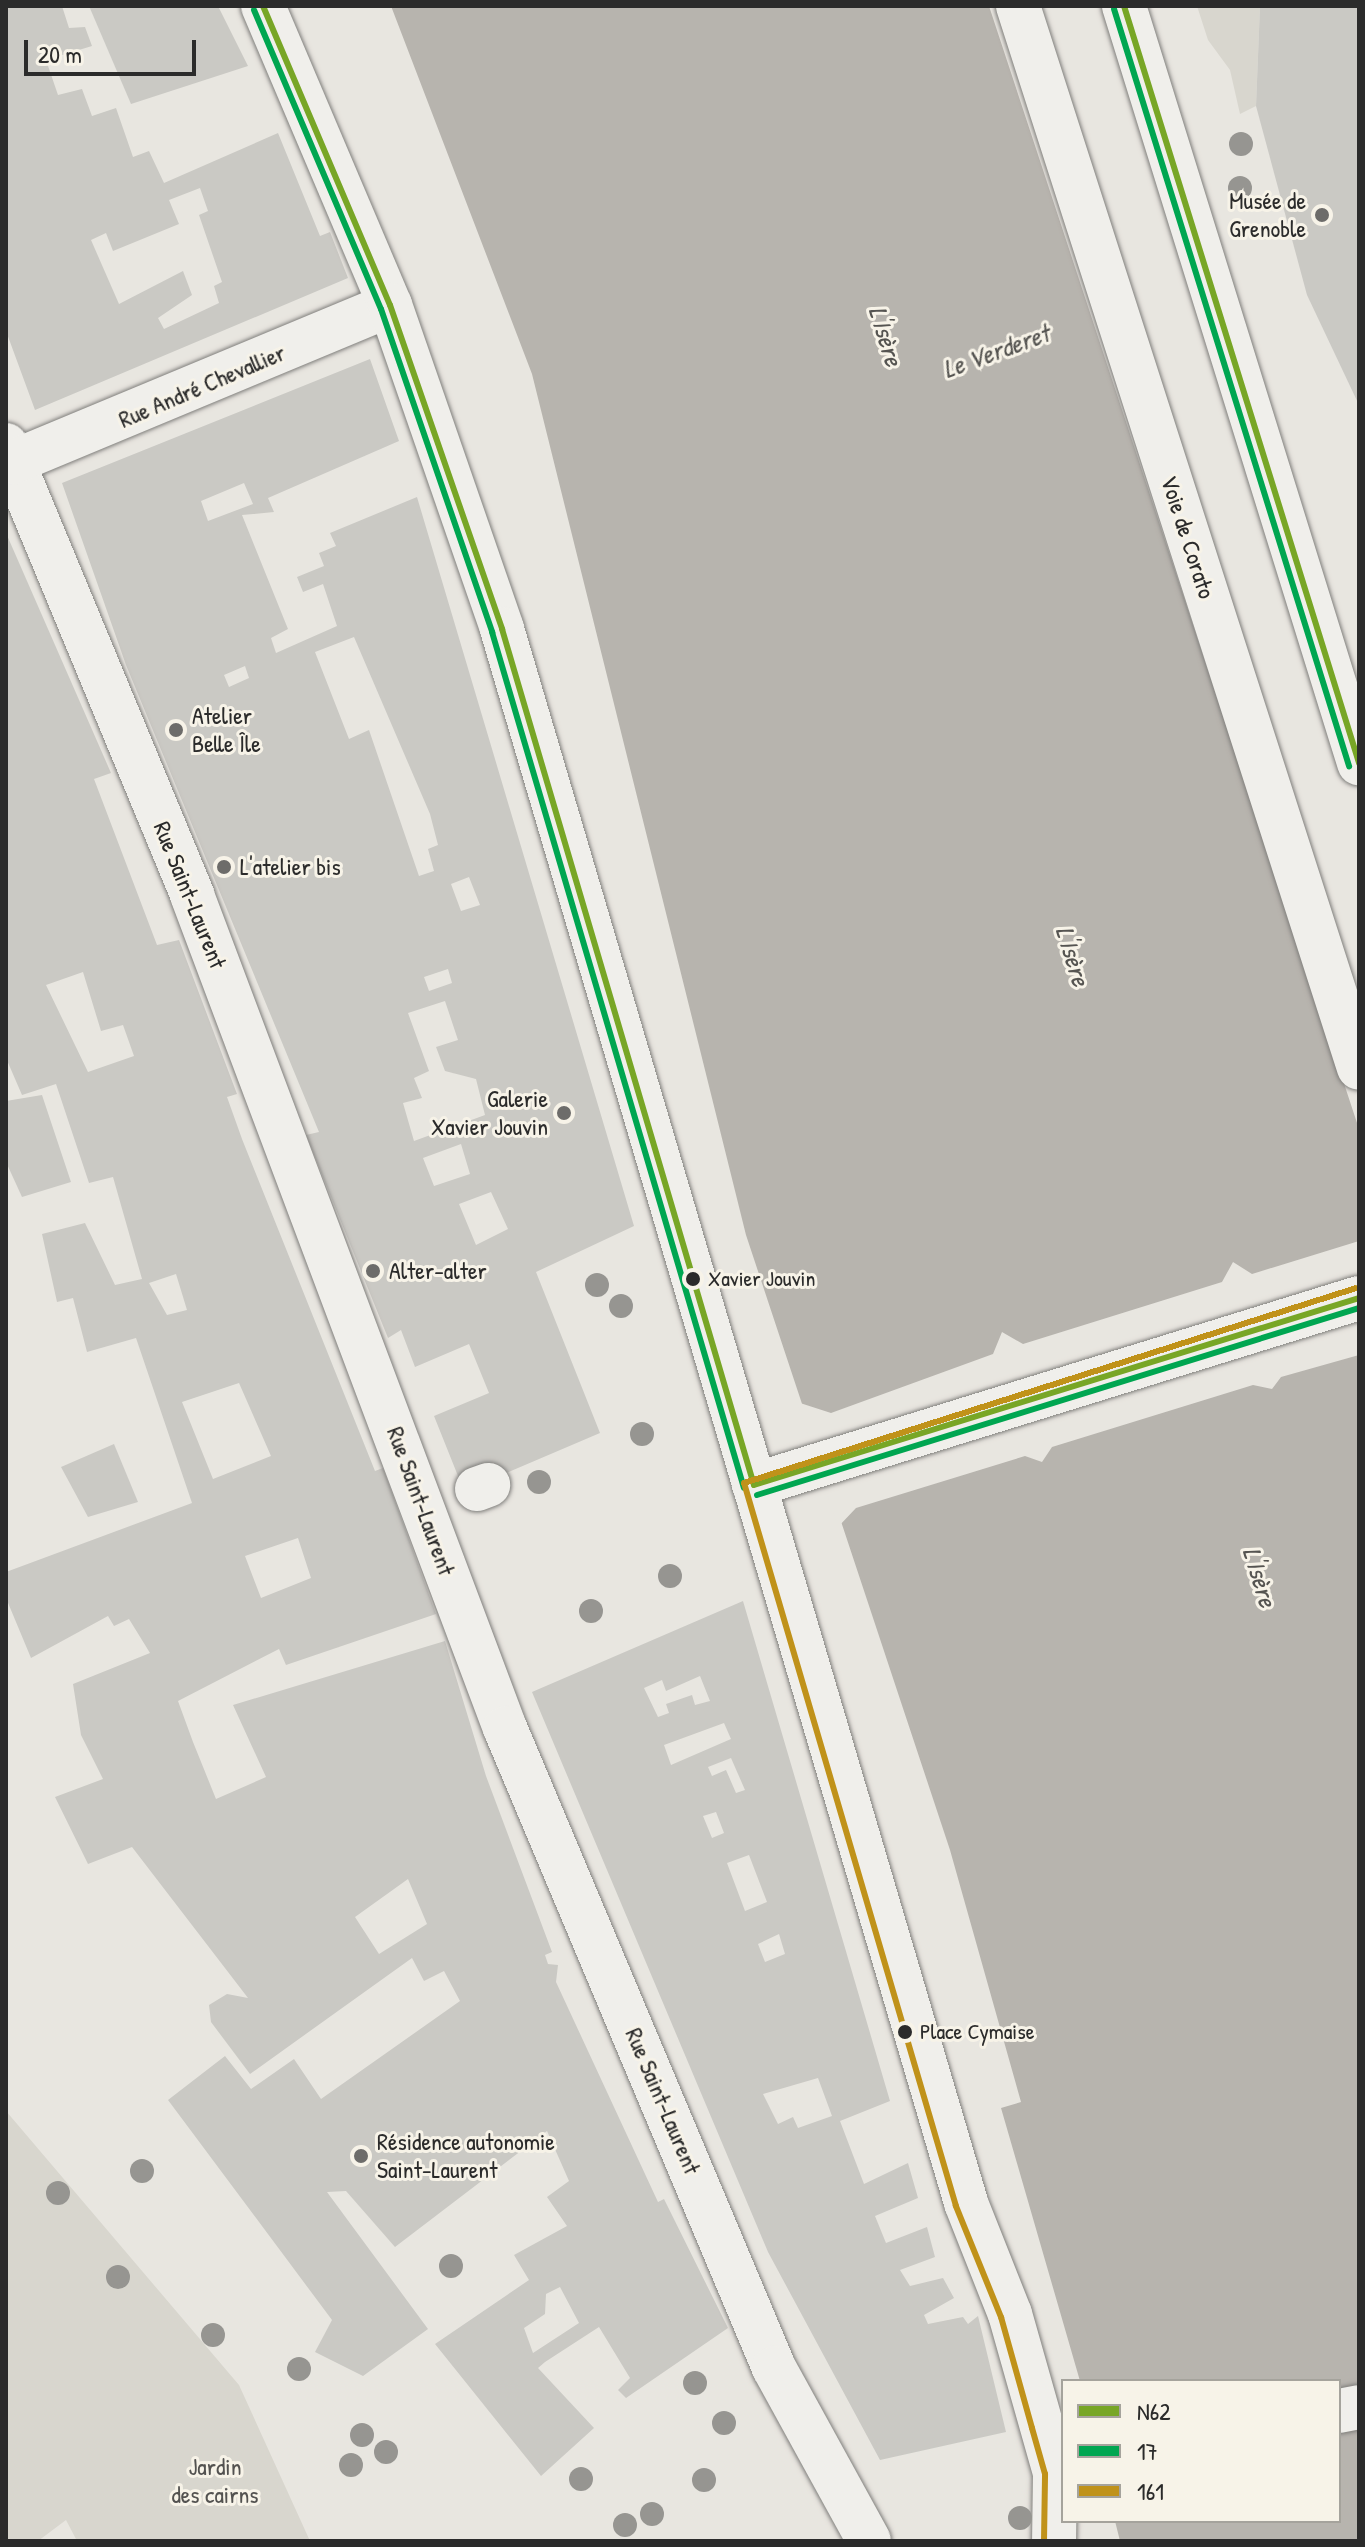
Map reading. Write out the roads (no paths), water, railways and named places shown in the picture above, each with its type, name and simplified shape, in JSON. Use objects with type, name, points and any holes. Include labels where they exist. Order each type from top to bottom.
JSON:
[{"type":"main road","points":[[263,6],[390,305],[502,629],[966,2203],[1034,2397],[1055,2473],[1054,2541]]},
{"type":"main road","name":"Voie de Corato","points":[[1018,6],[1359,1068]]},
{"type":"main road","points":[[1124,6],[1359,763]]},
{"type":"main road","name":"Rue André Chevallier","points":[[9,453],[390,305]]},
{"type":"main road","name":"Rue Saint-Laurent","points":[[9,453],[198,910],[505,1728],[774,2368],[869,2541]]},
{"type":"main road","points":[[754,1485],[812,1464],[1359,1298]]},
{"type":"water","points":[[391,6],[989,6],[1359,1129],[1359,2541],[1120,2541],[1116,2523],[1341,2523],[1341,2379],[1079,2379],[1001,2108],[1021,2102],[950,1850],[746,1235],[532,374]]},
{"type":"place","name":"Musée de Grenoble","points":[[1322,215]]},
{"type":"place","name":"Atelier Belle Île","points":[[176,730]]},
{"type":"place","name":"L'atelier bis","points":[[224,867]]},
{"type":"place","name":"Galerie Xavier Jouvin","points":[[564,1113]]},
{"type":"place","name":"Alter-alter","points":[[373,1271]]},
{"type":"place","name":"Xavier Jouvin","points":[[693,1279]]},
{"type":"place","name":"Place Cymaise","points":[[905,2032]]},
{"type":"place","name":"Résidence autonomie Saint-Laurent","points":[[361,2156]]},
{"type":"water label","name":"L'Isère","points":[[886,336]]},
{"type":"water label","name":"Le Verderet","points":[[996,351]]},
{"type":"water label","name":"L'Isère","points":[[1073,956]]},
{"type":"water label","name":"L'Isère","points":[[1260,1577]]},
{"type":"park label","name":"Jardin des cairns","points":[[215,2481]]}]
